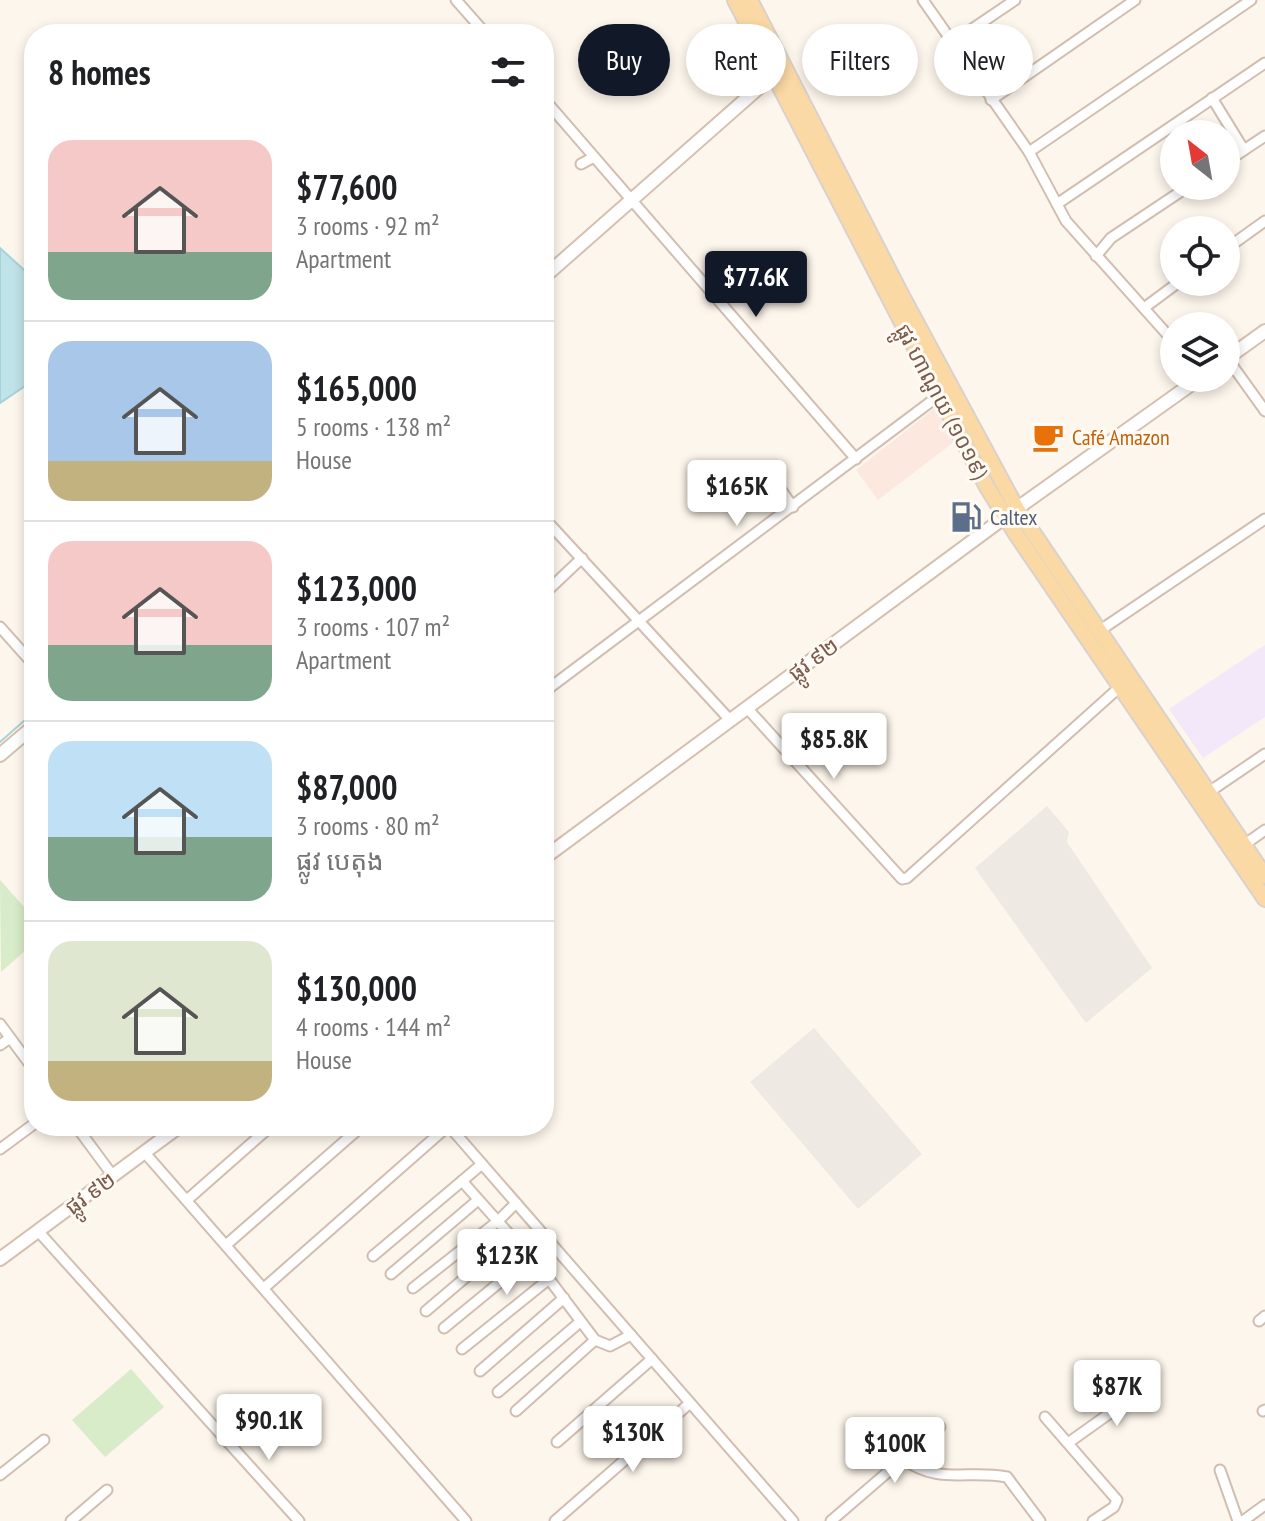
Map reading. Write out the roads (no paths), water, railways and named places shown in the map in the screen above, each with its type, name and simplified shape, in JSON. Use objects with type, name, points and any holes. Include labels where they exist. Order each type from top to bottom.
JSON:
[{"type":"main road","name":"ផ្លូវ ហាណូយ (១០១៩)","points":[[735,0],[750,24]]},
{"type":"main road","name":"ផ្លូវ ហាណូយ (១០១៩)","points":[[750,0],[760,24]]},
{"type":"main road","name":"ផ្លូវ ហាណូយ (១០១៩)","points":[[786,84],[944,391],[1011,513],[1265,899]]},
{"type":"main road","points":[[554,268],[750,96]]},
{"type":"main road","points":[[1240,349],[1265,331]]},
{"type":"main road","name":"ផ្លូវ ៩២","points":[[554,851],[1011,513],[1180,392]]},
{"type":"main road","name":"ផ្លូវ ហាណូយ (១០១៩)","points":[[1011,513],[1099,631],[1125,682],[1209,792],[1265,876]]},
{"type":"main road","points":[[0,755],[24,735]]},
{"type":"main road","name":"ផ្លូវ ៩២","points":[[0,1259],[167,1136]]},
{"type":"street","points":[[456,0],[477,24]]},
{"type":"street","points":[[923,0],[940,24]]},
{"type":"street","points":[[980,24],[1015,0]]},
{"type":"street","points":[[991,100],[1135,0]]},
{"type":"street","points":[[1029,152],[1251,0]]},
{"type":"street","points":[[1057,204],[1265,63]]},
{"type":"street","points":[[988,96],[1029,152],[1066,221],[1160,326]]},
{"type":"street","points":[[1212,98],[1244,150]]},
{"type":"street","points":[[554,111],[856,459]]},
{"type":"street","points":[[1240,153],[1265,136]]},
{"type":"street","points":[[581,164],[594,157]]},
{"type":"street","points":[[1096,256],[1111,238],[1168,200]]},
{"type":"street","points":[[1240,239],[1265,221]]},
{"type":"street","points":[[1144,308],[1160,296]]},
{"type":"street","points":[[1240,376],[1265,411]]},
{"type":"street","points":[[554,684],[944,391]]},
{"type":"street","points":[[772,477],[793,507]]},
{"type":"street","points":[[1099,631],[1265,519]]},
{"type":"street","points":[[554,529],[730,720]]},
{"type":"street","points":[[554,585],[582,558]]},
{"type":"street","points":[[0,627],[24,654]]},
{"type":"street","points":[[747,708],[902,879],[907,878],[1125,682]]},
{"type":"street","points":[[1209,792],[1265,754]]},
{"type":"street","points":[[1244,845],[1265,830]]},
{"type":"street","points":[[0,1024],[24,1057]]},
{"type":"street","points":[[0,1045],[10,1038]]},
{"type":"street","points":[[0,1149],[24,1131]]},
{"type":"street","points":[[83,1136],[113,1176]]},
{"type":"street","points":[[187,1200],[260,1136]]},
{"type":"street","points":[[226,1245],[351,1136]]},
{"type":"street","points":[[264,1288],[437,1136]]},
{"type":"street","points":[[457,1136],[793,1521]]},
{"type":"street","points":[[145,1153],[466,1521]]},
{"type":"street","points":[[373,1256],[482,1164]]},
{"type":"street","points":[[462,1181],[549,1279],[595,1340],[610,1346],[631,1335]]},
{"type":"street","points":[[391,1274],[478,1200]]},
{"type":"street","points":[[413,1288],[498,1221],[516,1203]]},
{"type":"street","points":[[38,1231],[299,1521]]},
{"type":"street","points":[[426,1311],[512,1238]]},
{"type":"street","points":[[444,1328],[550,1241]]},
{"type":"street","points":[[462,1349],[549,1279]]},
{"type":"street","points":[[480,1371],[564,1298]]},
{"type":"street","points":[[498,1392],[580,1322]]},
{"type":"street","points":[[516,1411],[595,1340]]},
{"type":"street","points":[[557,1442],[652,1359]]},
{"type":"street","points":[[1068,1443],[1148,1386]]},
{"type":"street","points":[[555,1521],[690,1403]]},
{"type":"street","points":[[1045,1417],[1118,1504],[1093,1521]]},
{"type":"street","points":[[831,1521],[940,1427]]},
{"type":"street","points":[[0,1475],[44,1440]]},
{"type":"street","points":[[901,1458],[916,1469],[944,1476],[1007,1477],[1040,1521]]},
{"type":"street","points":[[1220,1470],[1240,1521],[1265,1505]]},
{"type":"street","points":[[71,1521],[107,1490]]},
{"type":"water","points":[[0,248],[24,270],[24,387],[0,403]]},
{"type":"waterway","points":[[0,742],[24,721]]},
{"type":"place","name":"Café Amazon","points":[[1048,437]]},
{"type":"place","name":"Caltex","points":[[966,517]]}]
